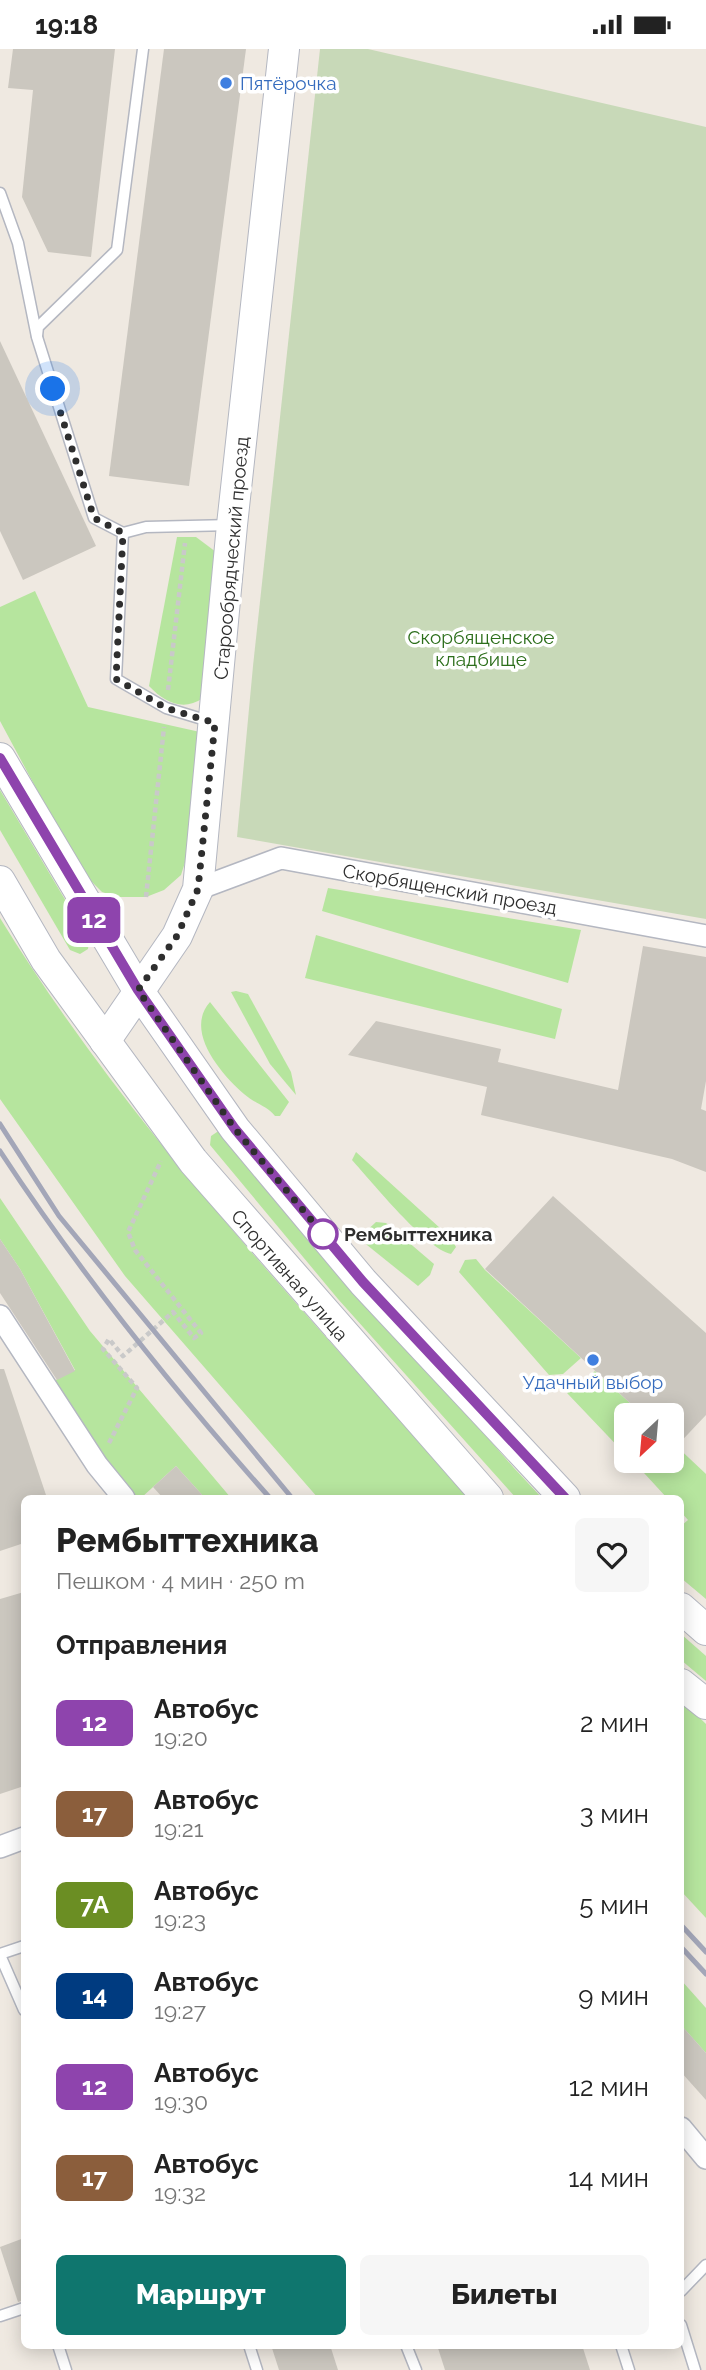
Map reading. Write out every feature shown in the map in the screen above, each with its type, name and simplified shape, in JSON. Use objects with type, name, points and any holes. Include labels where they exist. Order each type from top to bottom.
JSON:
[{"type":"main road","name":"Старообрядческий проезд","points":[[105,1041],[177,936],[198,889],[232,525],[284,49]]},
{"type":"main road","points":[[0,758],[138,990],[235,1129],[348,1264],[562,1495]]},
{"type":"main road","name":"Спортивная улица","points":[[0,881],[46,960],[193,1161],[485,1495]]},
{"type":"main road","points":[[684,1611],[706,1630]]},
{"type":"main road","points":[[684,1686],[706,1704]]},
{"type":"street","name":"Скорбященский проезд","points":[[198,889],[281,859],[706,936]]},
{"type":"street","points":[[0,1316],[97,1465],[122,1495]]},
{"type":"street","points":[[0,1846],[21,1839]]},
{"type":"street","points":[[684,2132],[706,2158]]},
{"type":"lane","points":[[37,337],[38,327],[117,250],[144,49]]},
{"type":"lane","points":[[0,193],[18,243],[37,337],[94,518],[123,533],[146,527],[232,525]]},
{"type":"lane","points":[[123,533],[116,679],[166,708],[215,723]]},
{"type":"lane","points":[[21,1947],[0,1955],[21,2003]]},
{"type":"lane","points":[[684,2288],[706,2265]]},
{"type":"lane","points":[[0,2316],[21,2309]]},
{"type":"lane","points":[[684,2335],[695,2370]]},
{"type":"lane","points":[[59,2349],[66,2370]]},
{"type":"lane","points":[[250,2349],[257,2370]]},
{"type":"lane","points":[[408,2349],[416,2370]]},
{"type":"lane","points":[[622,2349],[629,2370]]},
{"type":"path","points":[[97,1465],[137,1388],[103,1349],[109,1339],[123,1356],[173,1312],[194,1338],[201,1333],[135,1249],[128,1232],[166,1150]]},
{"type":"green space","name":"Скорбященское кладбище","points":[[320,49],[368,49],[706,127],[706,919],[237,837]]},
{"type":"green space","points":[[177,537],[196,537],[216,552],[203,698],[181,705],[167,701],[149,686]]},
{"type":"green space","points":[[35,591],[88,707],[200,732],[188,853],[181,875],[164,890],[146,897],[118,897],[102,892],[80,870],[0,721],[0,607]]},
{"type":"green space","points":[[0,790],[89,940],[88,949],[80,954],[70,950],[0,830]]},
{"type":"green space","points":[[328,888],[581,930],[568,983],[322,911]]},
{"type":"green space","points":[[0,918],[105,1072],[162,1145],[283,1288],[466,1495],[315,1495],[125,1276],[0,1099]]},
{"type":"green space","points":[[316,935],[562,1009],[555,1039],[305,978]]},
{"type":"green space","points":[[231,992],[248,994],[291,1072],[296,1095],[270,1064]]},
{"type":"green space","points":[[210,1002],[289,1102],[280,1116],[275,1116],[244,1094],[216,1064],[203,1039],[201,1026],[203,1013]]},
{"type":"green space","points":[[220,1130],[539,1495],[513,1495],[338,1299],[210,1145],[211,1136]]},
{"type":"green space","points":[[356,1152],[451,1238],[456,1247],[451,1254],[428,1240],[400,1213],[352,1160]]},
{"type":"green space","points":[[0,1198],[90,1331],[228,1495],[202,1495],[176,1466],[144,1495],[132,1495],[71,1422],[50,1383],[75,1370],[20,1269],[0,1239]]},
{"type":"green space","points":[[376,1222],[386,1223],[434,1264],[430,1275],[418,1286],[367,1245],[361,1236]]},
{"type":"green space","points":[[476,1259],[581,1358],[563,1374],[549,1375],[459,1272],[465,1260]]},
{"type":"green space","points":[[595,1371],[630,1403],[614,1403],[614,1442],[567,1393]]},
{"type":"green space","points":[[684,1453],[706,1474],[706,1599],[684,1581],[684,1523],[688,1520],[684,1515],[684,1495],[664,1495],[644,1473],[684,1473]]},
{"type":"green space","points":[[684,1637],[706,1656],[706,1681],[684,1663]]},
{"type":"green space","points":[[684,1703],[706,1724],[706,1918],[684,1894]]},
{"type":"green space","points":[[684,1983],[706,2008],[706,2053],[684,2028]]},
{"type":"building","points":[[13,49],[115,49],[91,257],[48,252],[22,197],[33,90],[8,88]]},
{"type":"building","points":[[164,49],[246,49],[189,486],[109,476]]},
{"type":"building","points":[[0,341],[96,546],[23,580],[0,531]]},
{"type":"building","points":[[643,946],[706,957],[706,1081],[701,1109],[706,1111],[706,1172],[672,1159],[481,1115],[487,1087],[348,1055],[376,1021],[501,1049],[498,1062],[618,1090]]},
{"type":"building","points":[[553,1196],[706,1333],[706,1415],[684,1438],[684,1403],[630,1403],[485,1269]]},
{"type":"building","points":[[0,1239],[20,1269],[75,1371],[57,1380],[0,1293]]},
{"type":"building","points":[[0,1369],[4,1369],[46,1495],[21,1495],[21,1544],[0,1551]]},
{"type":"building","points":[[176,1466],[202,1495],[160,1495],[153,1487]]},
{"type":"building","points":[[21,1593],[21,1787],[0,1794],[0,1599]]},
{"type":"building","points":[[684,2028],[706,2053],[706,2100],[684,2075]]},
{"type":"building","points":[[21,2239],[21,2301],[18,2302],[0,2247]]},
{"type":"building","points":[[272,2349],[331,2349],[338,2370],[279,2370]]},
{"type":"building","points":[[438,2349],[583,2349],[590,2370],[445,2370]]},
{"type":"railway","points":[[0,1124],[59,1216],[290,1495]]},
{"type":"railway","points":[[0,1151],[95,1286],[198,1415],[267,1495]]},
{"type":"railway","points":[[684,1928],[706,1952]]},
{"type":"railway","points":[[684,1950],[706,1974]]},
{"type":"bus line","name":"12","points":[[0,758],[138,990],[235,1129],[363,1282],[562,1495]]},
{"type":"place","name":"Пятёрочка","points":[[226,83]]},
{"type":"place","name":"Рембыттехника","points":[[323,1234]]},
{"type":"place","name":"Удачный выбор","points":[[593,1360]]},
{"type":"route","points":[[53,389],[94,518],[123,533],[116,679],[166,708],[215,723],[198,889],[177,936],[138,990],[235,1129],[323,1234]]}]
